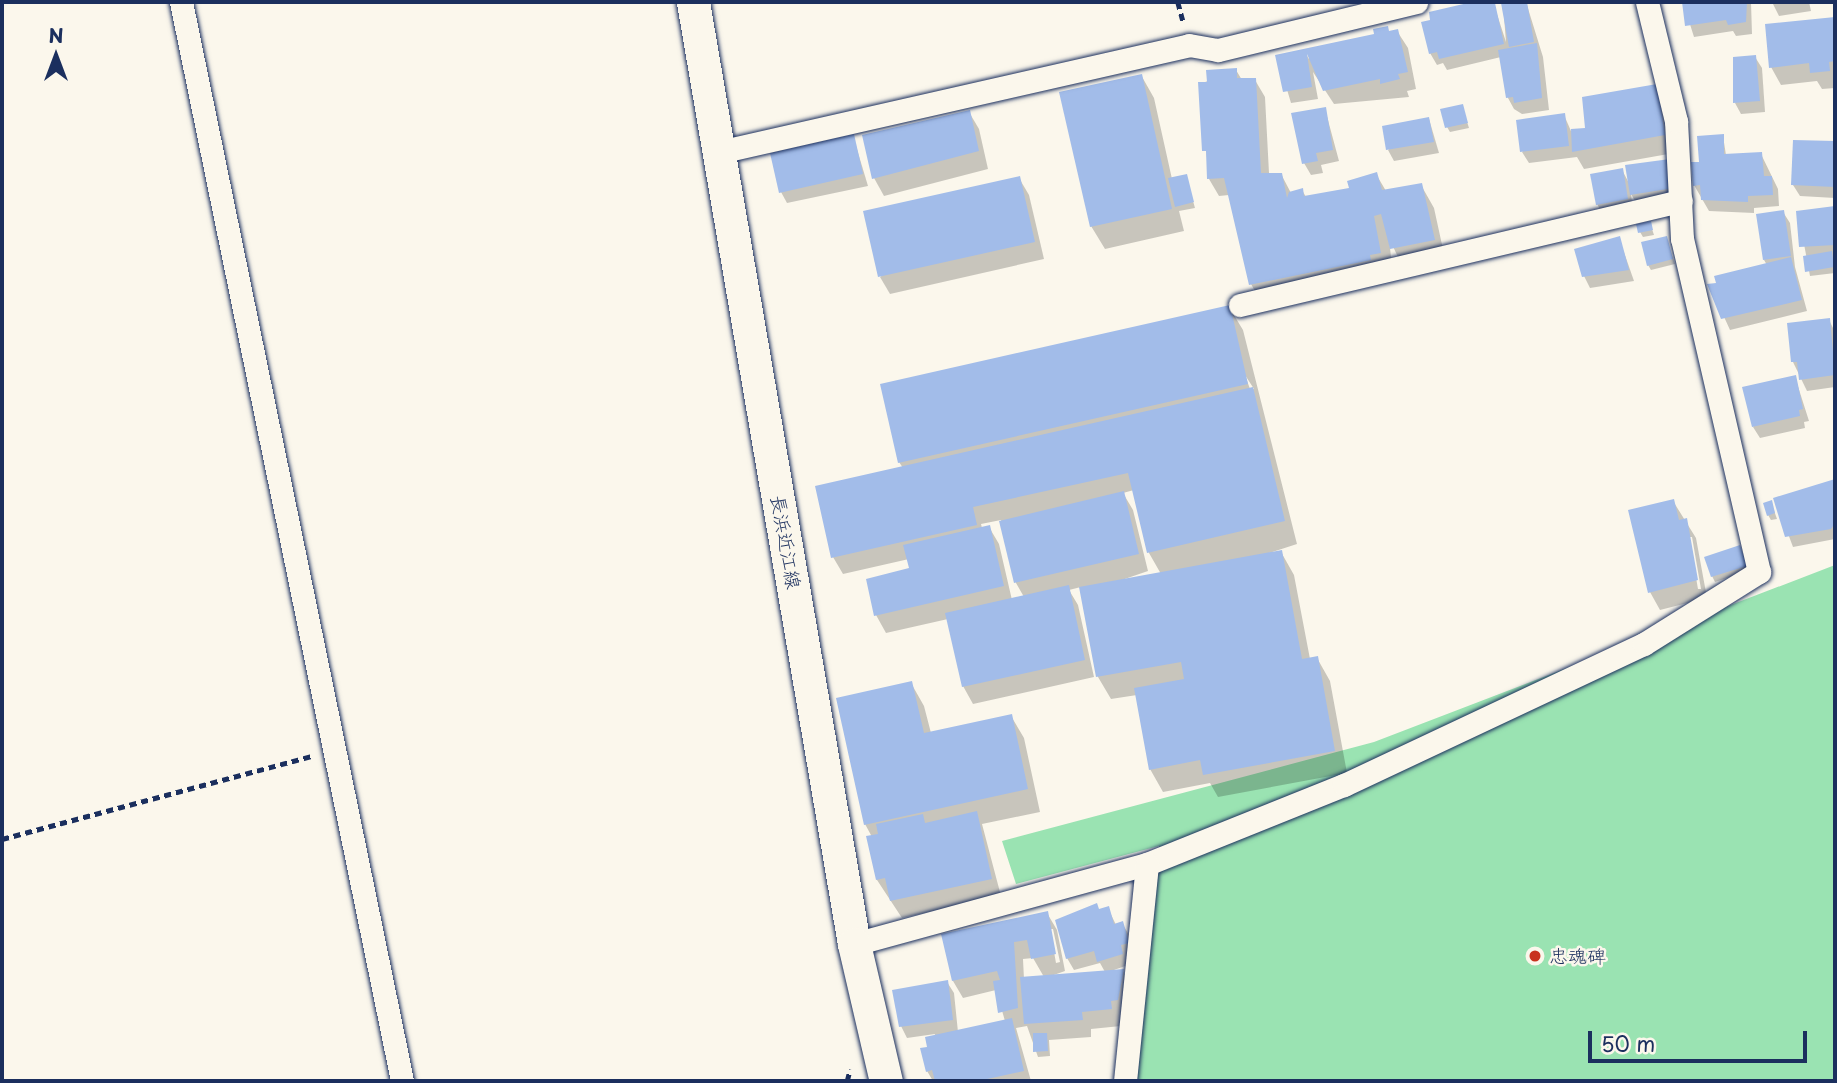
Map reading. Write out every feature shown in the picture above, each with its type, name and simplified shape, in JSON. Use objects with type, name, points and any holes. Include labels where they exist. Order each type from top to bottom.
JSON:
[{"type":"main road","name":"長浜近江線","points":[[693,2],[854,944],[886,1081]]},
{"type":"street","points":[[181,2],[337,750],[401,1081]]},
{"type":"street","points":[[719,152],[1189,45],[1218,50],[1416,2]]},
{"type":"street","points":[[854,944],[1147,864],[1344,785],[1619,656],[1759,572],[1682,239],[1676,121],[1647,2]]},
{"type":"street","points":[[1240,305],[1681,201]]},
{"type":"street","points":[[1125,1081],[1147,864]]},
{"type":"path","points":[[2,839],[337,750]]},
{"type":"green space","points":[[1835,565],[1835,1081],[1137,1081],[1159,846],[1016,884],[1002,841],[1374,742]]},
{"type":"building","points":[[1472,2],[1495,3],[1504,44],[1439,59],[1437,52],[1429,54],[1421,22],[1430,20],[1429,12]]},
{"type":"building","points":[[1527,2],[1534,42],[1509,47],[1501,3]]},
{"type":"building","points":[[1682,2],[1747,2],[1746,22],[1728,25],[1726,20],[1685,26]]},
{"type":"building","points":[[1835,17],[1835,61],[1829,62],[1830,71],[1810,73],[1809,63],[1769,68],[1765,24]]},
{"type":"building","points":[[1388,26],[1389,31],[1398,29],[1408,72],[1398,74],[1400,79],[1380,84],[1380,79],[1323,91],[1307,54],[1312,87],[1283,92],[1275,55],[1374,34],[1373,29]]},
{"type":"building","points":[[1537,43],[1542,98],[1514,103],[1513,97],[1506,98],[1498,50]]},
{"type":"building","points":[[1756,55],[1760,101],[1733,103],[1733,57]]},
{"type":"building","points":[[1237,68],[1237,78],[1256,78],[1261,173],[1282,173],[1287,198],[1289,192],[1303,188],[1304,196],[1349,188],[1347,181],[1377,172],[1382,190],[1422,183],[1435,240],[1390,249],[1381,214],[1374,216],[1381,253],[1370,255],[1371,260],[1249,285],[1224,178],[1207,179],[1206,151],[1202,151],[1198,82],[1207,82],[1206,70]]},
{"type":"building","points":[[1142,74],[1172,209],[1090,227],[1059,92]]},
{"type":"building","points":[[1657,84],[1665,135],[1572,152],[1571,129],[1585,128],[1582,97]]},
{"type":"building","points":[[1463,104],[1468,123],[1445,128],[1440,109]]},
{"type":"building","points":[[1326,107],[1333,150],[1316,153],[1318,161],[1302,164],[1291,113]]},
{"type":"building","points":[[970,110],[979,151],[872,179],[862,135]]},
{"type":"building","points":[[1565,113],[1569,146],[1520,152],[1516,120]]},
{"type":"building","points":[[1429,117],[1434,142],[1386,150],[1382,126]]},
{"type":"building","points":[[854,134],[863,174],[779,193],[770,153]]},
{"type":"building","points":[[1724,134],[1724,154],[1762,152],[1764,176],[1772,176],[1773,195],[1748,196],[1748,202],[1701,200],[1700,185],[1693,186],[1691,162],[1699,162],[1697,136]]},
{"type":"building","points":[[1793,140],[1835,141],[1835,187],[1791,185]]},
{"type":"building","points":[[1670,159],[1674,188],[1630,195],[1625,165]]},
{"type":"building","points":[[1623,168],[1628,199],[1596,205],[1590,174]]},
{"type":"building","points":[[1187,174],[1194,202],[1175,207],[1168,178]]},
{"type":"building","points":[[1020,176],[1035,242],[878,277],[863,211]]},
{"type":"building","points":[[1835,206],[1835,245],[1799,247],[1796,211]]},
{"type":"building","points":[[1784,210],[1791,256],[1763,260],[1756,214]]},
{"type":"building","points":[[1651,221],[1653,230],[1638,233],[1636,224]]},
{"type":"building","points":[[1620,236],[1629,270],[1582,277],[1574,249]]},
{"type":"building","points":[[1667,236],[1673,259],[1647,266],[1641,242]]},
{"type":"building","points":[[1832,251],[1834,267],[1805,272],[1803,256]]},
{"type":"building","points":[[1791,257],[1802,300],[1721,319],[1707,284],[1716,283],[1714,276]]},
{"type":"building","points":[[1230,305],[1248,384],[898,463],[880,384]]},
{"type":"building","points":[[1830,318],[1835,375],[1799,380],[1797,362],[1791,362],[1787,323]]},
{"type":"building","points":[[1796,375],[1803,409],[1799,410],[1800,416],[1752,427],[1742,387]]},
{"type":"building","points":[[1253,387],[1285,521],[1147,553],[1128,473],[973,507],[977,525],[831,558],[815,486]]},
{"type":"building","points":[[1835,479],[1835,523],[1831,529],[1785,537],[1773,498]]},
{"type":"building","points":[[1124,491],[1139,554],[1014,583],[999,521]]},
{"type":"building","points":[[1674,499],[1679,520],[1687,518],[1698,580],[1648,593],[1628,510]]},
{"type":"building","points":[[1772,500],[1775,513],[1767,516],[1763,503]]},
{"type":"building","points":[[990,525],[1004,586],[874,616],[866,579],[909,568],[903,545]]},
{"type":"building","points":[[1740,545],[1747,566],[1711,577],[1704,557]]},
{"type":"building","points":[[1282,550],[1302,659],[1318,656],[1335,751],[1203,775],[1200,760],[1149,770],[1134,688],[1184,679],[1181,662],[1096,677],[1079,587]]},
{"type":"building","points":[[1069,585],[1085,660],[962,687],[945,613]]},
{"type":"building","points":[[912,681],[924,733],[1012,714],[1028,789],[864,825],[836,698]]},
{"type":"building","points":[[977,811],[992,879],[890,901],[885,878],[876,880],[866,836],[878,834],[876,824],[923,814],[925,823]]},
{"type":"building","points":[[1097,903],[1099,909],[1109,906],[1114,924],[1123,921],[1129,943],[1121,945],[1123,954],[1097,962],[1094,951],[1066,959],[1055,920]]},
{"type":"building","points":[[1048,911],[1056,954],[1031,959],[1027,940],[1014,942],[1018,1008],[998,1013],[993,981],[1000,980],[997,971],[952,981],[941,934]]},
{"type":"building","points":[[1124,969],[1118,1000],[1111,1001],[1112,1009],[1082,1012],[1083,1020],[1024,1024],[1020,977]]},
{"type":"building","points":[[948,980],[953,1020],[899,1027],[892,990]]},
{"type":"building","points":[[1012,1018],[1024,1071],[978,1081],[935,1081],[932,1070],[926,1072],[920,1048],[927,1047],[925,1037]]},
{"type":"building","points":[[1033,1033],[1047,1033],[1048,1051],[1033,1052]]},
{"type":"place","name":"忠魂碑","points":[[1535,956]]}]
